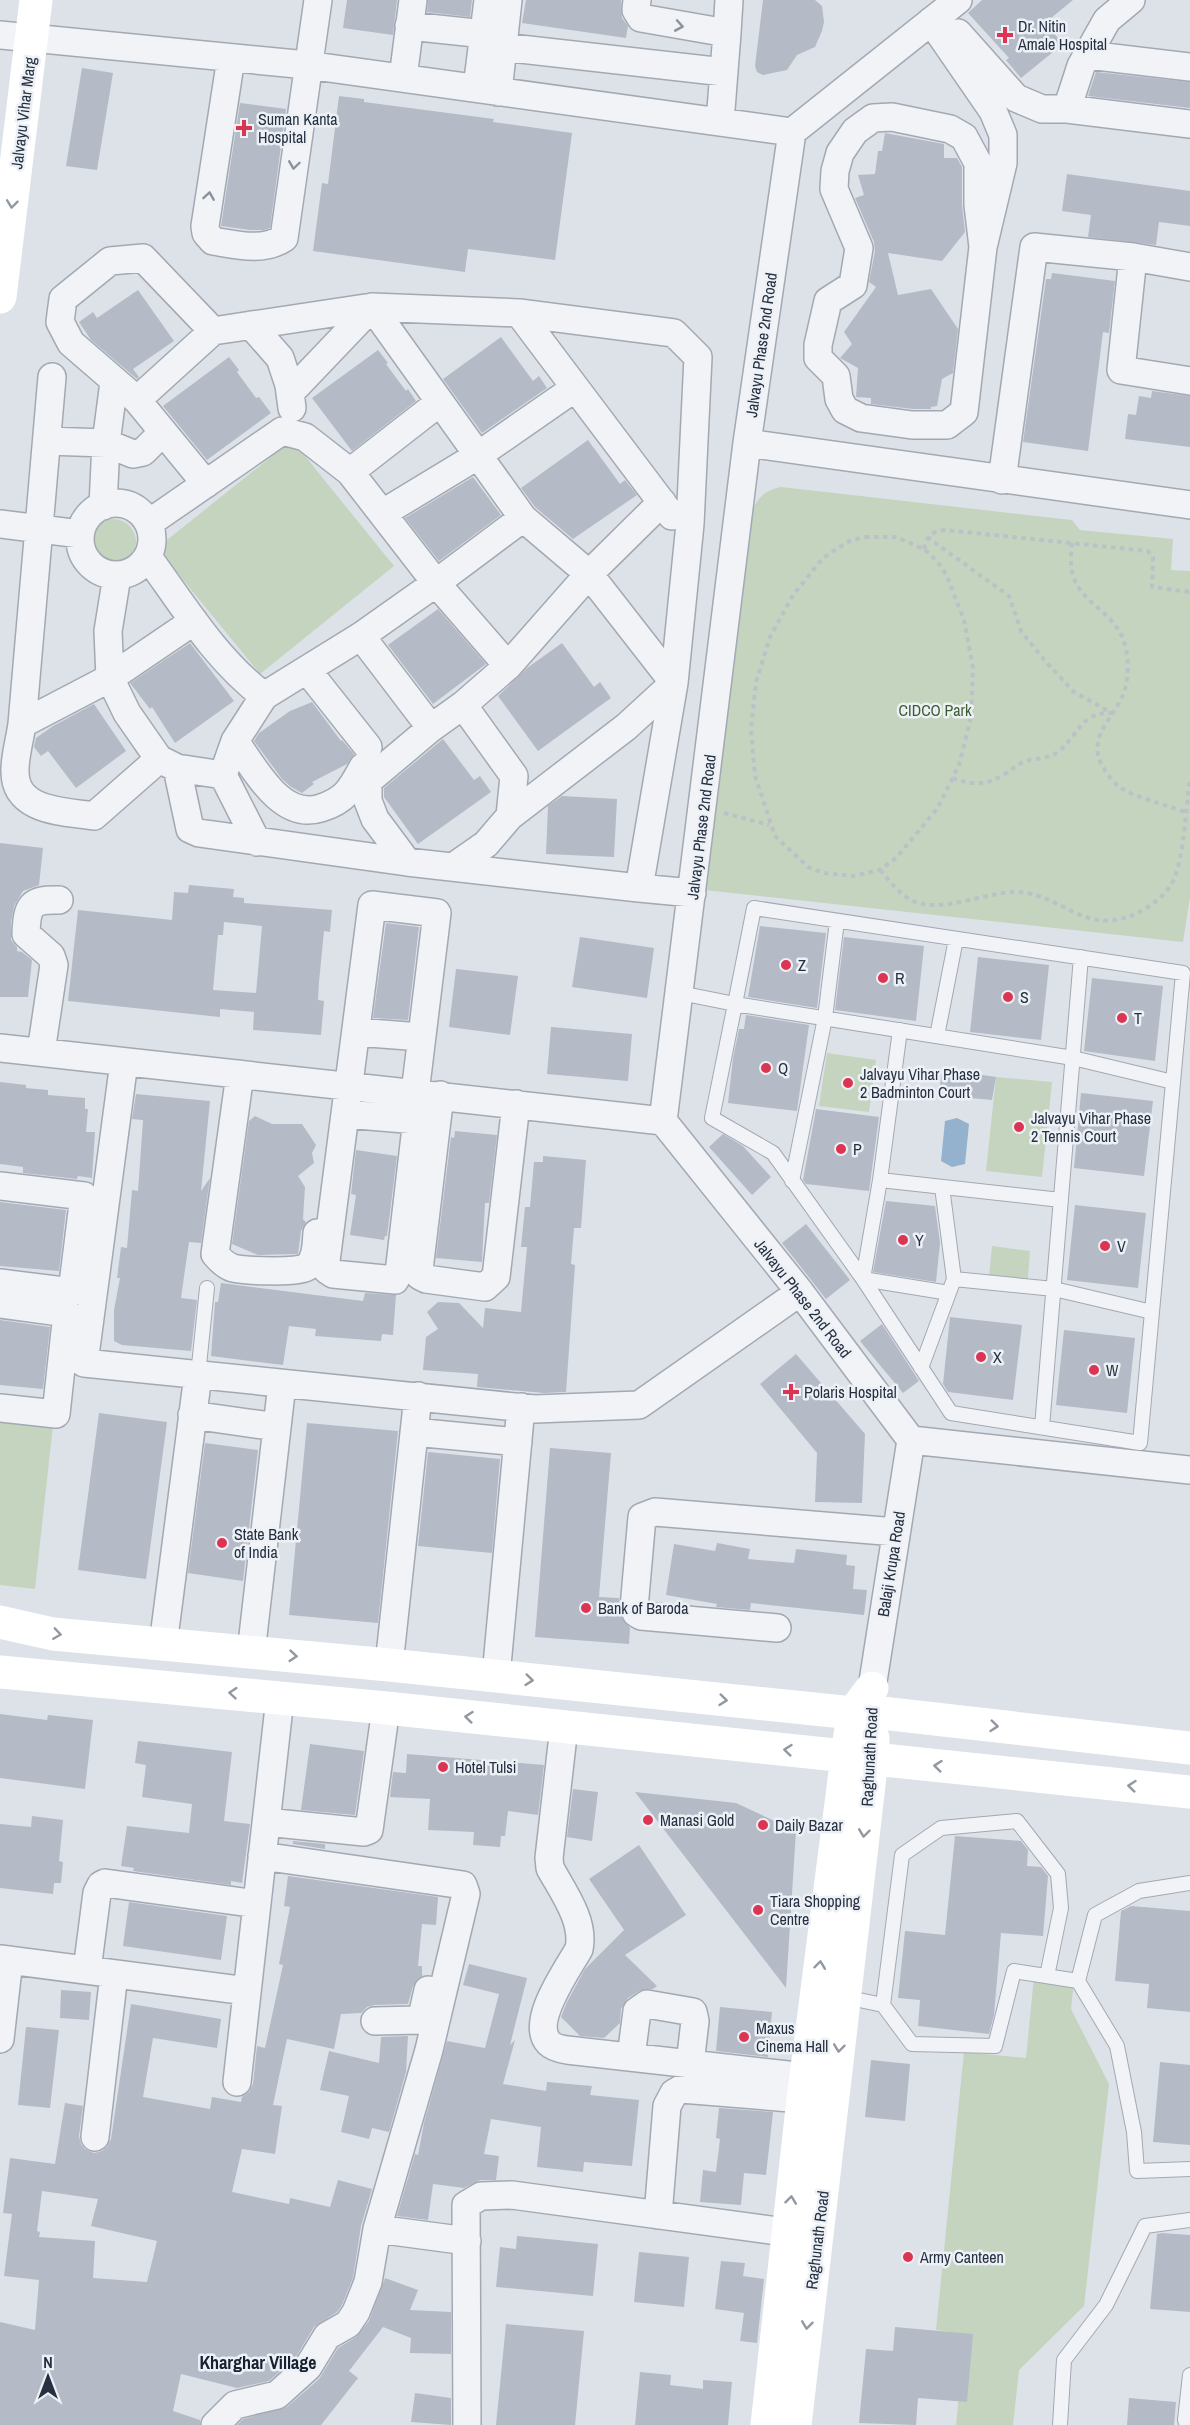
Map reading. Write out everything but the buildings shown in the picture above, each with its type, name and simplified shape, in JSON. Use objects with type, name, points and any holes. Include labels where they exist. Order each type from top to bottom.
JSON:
[{"type":"main road","name":"Jalvayu Vihar Marg","points":[[0,297],[16,37],[36,0]]},
{"type":"main road","points":[[0,1622],[53,1634],[163,1645],[496,1676],[866,1705],[1190,1748]]},
{"type":"main road","points":[[0,1672],[386,1708],[1190,1792]]},
{"type":"main road","name":"Raghunath Road","points":[[802,2235],[845,1997],[860,1758],[866,1705]]},
{"type":"main road","name":"Raghunath Road","points":[[791,2424],[802,2235],[804,2088],[860,1758]]},
{"type":"street","points":[[231,58],[205,226],[206,233],[213,241],[248,246],[274,245],[284,238],[318,0]]},
{"type":"street","points":[[488,0],[494,40]]},
{"type":"street","points":[[487,90],[494,40],[508,0]]},
{"type":"street","points":[[638,0],[636,10],[641,18],[727,33]]},
{"type":"street","points":[[720,122],[729,0]]},
{"type":"street","points":[[1067,109],[1081,66],[1107,20],[1131,0]]},
{"type":"street","points":[[16,37],[307,65],[792,132],[944,11]]},
{"type":"street","points":[[944,11],[963,41],[1016,98],[1042,109],[1067,109],[1190,124]]},
{"type":"street","points":[[944,11],[1003,135],[1003,163],[983,248],[964,412],[947,425],[912,425],[861,418],[845,410],[839,399],[836,376],[818,358],[818,345],[828,301],[853,285],[856,275],[859,248],[834,189],[835,171],[840,153],[855,130],[873,118],[892,117],[950,129],[964,137],[978,163],[978,205],[983,248]]},
{"type":"street","points":[[402,78],[411,13],[494,40],[724,72]]},
{"type":"street","points":[[1088,55],[1190,67]]},
{"type":"street","name":"Jalvayu Phase 2nd Road","points":[[792,132],[747,443],[663,1121],[800,1292],[911,1440]]},
{"type":"street","points":[[1002,480],[1034,247],[1133,257],[1190,267]]},
{"type":"street","points":[[1133,257],[1121,370],[1190,381]]},
{"type":"street","points":[[206,484],[137,400],[71,343],[60,322],[63,299],[110,261],[142,258],[213,331]]},
{"type":"street","points":[[290,393],[372,307]]},
{"type":"street","points":[[372,307],[523,518],[590,574],[674,683]]},
{"type":"street","points":[[137,400],[213,331],[372,307],[519,313],[674,333],[698,357],[689,538],[674,683],[639,888]]},
{"type":"street","points":[[519,313],[689,538]]},
{"type":"street","points":[[251,325],[280,358],[290,393],[295,434]]},
{"type":"street","points":[[52,377],[22,724],[15,771],[19,792],[36,806],[94,816],[168,764],[224,775]]},
{"type":"street","points":[[103,506],[106,443],[114,382]]},
{"type":"street","points":[[382,513],[477,456],[575,388]]},
{"type":"street","points":[[350,472],[440,402]]},
{"type":"street","points":[[149,523],[282,431],[305,437],[350,472],[436,583],[507,666]]},
{"type":"street","points":[[46,441],[106,443],[133,454],[142,452],[163,432]]},
{"type":"street","points":[[747,443],[1190,505]]},
{"type":"street","points":[[407,862],[375,819],[368,801],[368,781],[431,728],[463,705],[507,666],[590,574],[662,502]]},
{"type":"street","points":[[124,504],[134,508],[149,523],[152,546],[148,557],[140,567],[129,573],[117,576],[104,574],[93,568],[85,558],[80,540],[88,517],[103,506],[124,504]]},
{"type":"street","points":[[257,842],[224,775],[235,741],[264,696],[360,636],[523,518]]},
{"type":"street","points":[[0,524],[39,536]]},
{"type":"street","points":[[0,539],[39,536],[80,540]]},
{"type":"street","points":[[148,557],[194,621],[246,682],[264,696]]},
{"type":"street","points":[[117,576],[108,631],[110,678],[127,713],[168,764],[190,829],[257,842],[407,862],[692,893]]},
{"type":"street","points":[[22,724],[110,678],[194,621]]},
{"type":"street","points":[[360,636],[431,728]]},
{"type":"street","points":[[235,741],[268,786],[282,800],[300,811],[331,805],[347,795],[365,757],[308,670]]},
{"type":"street","points":[[453,867],[486,844],[510,816],[626,727],[674,683]]},
{"type":"street","points":[[463,705],[514,776],[510,816]]},
{"type":"street","points":[[41,1052],[54,965],[51,956],[26,934],[27,912],[41,899],[59,900]]},
{"type":"street","points":[[240,1074],[215,1244],[215,1254],[221,1261],[233,1268],[296,1271],[306,1267],[314,1259],[340,1085],[356,1032],[372,905],[437,913],[422,1038],[425,1094],[420,1276],[426,1279],[486,1287],[496,1277],[516,1104]]},
{"type":"street","points":[[356,1032],[422,1038]]},
{"type":"street","points":[[0,1048],[663,1121]]},
{"type":"street","points":[[124,1062],[84,1363],[535,1409],[639,1405],[800,1292]]},
{"type":"street","points":[[340,1085],[345,1114],[326,1261],[327,1270],[333,1274],[395,1280],[399,1273],[417,1120],[425,1094]]},
{"type":"street","points":[[345,1114],[417,1120]]},
{"type":"street","points":[[0,1186],[84,1196],[72,1292],[0,1282]]},
{"type":"street","points":[[0,1304],[67,1313],[56,1414],[0,1408]]},
{"type":"street","points":[[163,1645],[198,1375]]},
{"type":"street","points":[[251,1653],[282,1384]]},
{"type":"street","points":[[389,1665],[418,1396]]},
{"type":"street","points":[[496,1676],[521,1407]]},
{"type":"street","points":[[192,1415],[277,1427]]},
{"type":"street","points":[[414,1432],[518,1442]]},
{"type":"street","points":[[911,1440],[1190,1470]]},
{"type":"street","name":"Balaji Krupa Road","points":[[866,1705],[911,1440]]},
{"type":"street","points":[[777,1628],[641,1616],[636,1613],[634,1608],[642,1517],[655,1512],[896,1532]]},
{"type":"street","points":[[237,2082],[280,1698]]},
{"type":"street","points":[[266,1822],[364,1832],[369,1830],[386,1708]]},
{"type":"street","points":[[564,1727],[549,1858],[550,1868],[580,1926],[581,1939],[579,1949],[546,2007],[544,2019],[546,2038],[550,2044],[567,2050],[690,2064],[804,2088]]},
{"type":"street","points":[[215,2425],[235,2405],[277,2395],[308,2367],[327,2336],[348,2324],[356,2312],[368,2282],[377,2229],[429,2050],[437,1969],[466,1894],[463,1886],[262,1856]]},
{"type":"street","points":[[95,2137],[101,1972],[97,1893],[101,1885],[105,1883],[257,1904]]},
{"type":"street","points":[[0,2039],[5,1960],[247,1991]]},
{"type":"street","points":[[375,2021],[417,2021],[433,2004]]},
{"type":"street","points":[[631,2057],[637,2011],[647,2004],[693,2012],[696,2021],[690,2064]]},
{"type":"street","points":[[658,2215],[667,2106],[674,2093],[681,2089],[804,2088]]},
{"type":"street","points":[[467,2425],[465,2205],[481,2196],[512,2195],[802,2235]]},
{"type":"street","points":[[377,2229],[466,2241]]},
{"type":"lane","points":[[754,908],[837,921],[1183,973],[1140,1443],[951,1413],[863,1279],[773,1153],[712,1118],[754,908]]},
{"type":"lane","points":[[792,1180],[825,1018],[837,921]]},
{"type":"lane","points":[[936,1036],[956,939]]},
{"type":"lane","points":[[1042,1427],[1082,957]]},
{"type":"lane","points":[[680,993],[735,1004],[1073,1058],[1173,1082]]},
{"type":"lane","points":[[863,1279],[880,1180],[900,1030]]},
{"type":"lane","points":[[880,1180],[1061,1200]]},
{"type":"lane","points":[[921,1368],[954,1279],[942,1187]]},
{"type":"lane","points":[[863,1279],[949,1293]]},
{"type":"lane","points":[[954,1279],[1054,1289],[1152,1312]]},
{"type":"lane","points":[[198,1375],[207,1288]]},
{"type":"lane","points":[[883,2005],[902,1855],[941,1828],[1017,1821],[1058,1874],[1061,1908],[1047,1976]]},
{"type":"lane","points":[[1190,1883],[1139,1891],[1095,1915],[1078,1981],[1117,2046],[1134,2132],[1137,2171],[1190,2169]]},
{"type":"lane","points":[[845,1997],[883,2005],[912,2044],[995,2046],[1014,1971],[1078,1981]]},
{"type":"lane","points":[[1060,2425],[1064,2360],[1106,2305],[1145,2226],[1190,2220]]},
{"type":"lane","points":[[1186,2425],[1190,2375]]},
{"type":"path","points":[[924,549],[927,537],[933,532],[945,530],[1148,551],[1153,557],[1152,587],[1190,592]]},
{"type":"path","points":[[865,537],[896,537],[924,549],[946,574],[964,620],[973,668],[971,717],[959,765],[937,809],[896,858],[880,870],[853,876],[823,873],[808,867],[775,836],[755,776],[751,729],[756,682],[770,637],[793,595],[823,558],[849,541],[865,537]]},
{"type":"path","points":[[927,537],[1009,596],[1021,631],[1046,662],[1074,692],[1112,713]]},
{"type":"path","points":[[1072,543],[1072,574],[1078,587],[1114,622],[1127,653],[1128,673],[1125,690],[1102,726],[1098,737],[1101,763],[1110,778],[1122,788],[1185,812]]},
{"type":"path","points":[[952,778],[977,785],[988,782],[1026,760],[1045,758],[1058,753],[1077,728],[1090,717],[1100,713],[1112,713]]},
{"type":"path","points":[[880,870],[899,892],[914,902],[936,905],[991,893],[1019,892],[1042,896],[1090,918],[1108,921],[1131,916],[1153,905],[1173,881],[1178,866],[1190,780]]},
{"type":"path","points":[[703,809],[743,817],[770,826]]},
{"type":"green space","points":[[292,440],[394,566],[260,674],[157,548]]},
{"type":"green space","name":"CIDCO Park","points":[[781,487],[1072,520],[1080,530],[1173,539],[1171,570],[1190,571],[1190,897],[1183,942],[704,890],[747,521],[763,495]]},
{"type":"green space","points":[[113,519],[129,526],[136,542],[129,558],[113,565],[97,558],[90,542],[97,526]]},
{"type":"green space","name":"Jalvayu Vihar Phase 2 Badminton Court","points":[[827,1053],[876,1060],[869,1112],[819,1106]]},
{"type":"green space","name":"Jalvayu Vihar Phase 2 Tennis Court","points":[[996,1077],[1052,1082],[1042,1177],[986,1171]]},
{"type":"green space","points":[[992,1246],[1030,1251],[1027,1291],[988,1286]]},
{"type":"green space","points":[[0,1410],[54,1416],[35,1589],[0,1585]]},
{"type":"green space","points":[[1034,1976],[1074,1980],[1071,2009],[1109,2084],[1084,2306],[1019,2370],[1013,2425],[956,2425],[965,2334],[936,2330],[964,2052],[1026,2058]]},
{"type":"water","points":[[957,1118],[969,1124],[965,1164],[952,1167],[941,1161],[945,1121]]},
{"type":"place","name":"Dr. Nitin Amale Hospital","points":[[1005,35]]},
{"type":"place","name":"Suman Kanta Hospital","points":[[244,128]]},
{"type":"place","name":"Z","points":[[786,965]]},
{"type":"place","name":"R","points":[[883,978]]},
{"type":"place","name":"S","points":[[1008,997]]},
{"type":"place","name":"T","points":[[1122,1018]]},
{"type":"place","name":"Q","points":[[766,1068]]},
{"type":"place","name":"Jalvayu Vihar Phase 2 Badminton Court","points":[[848,1083]]},
{"type":"place","name":"Jalvayu Vihar Phase 2 Tennis Court","points":[[1019,1127]]},
{"type":"place","name":"P","points":[[841,1149]]},
{"type":"place","name":"Y","points":[[903,1240]]},
{"type":"place","name":"V","points":[[1105,1246]]},
{"type":"place","name":"X","points":[[981,1357]]},
{"type":"place","name":"W","points":[[1094,1370]]},
{"type":"place","name":"Polaris Hospital","points":[[791,1392]]},
{"type":"place","name":"State Bank of India","points":[[222,1543]]},
{"type":"place","name":"Bank of Baroda","points":[[586,1608]]},
{"type":"place","name":"Hotel Tulsi","points":[[443,1767]]},
{"type":"place","name":"Manasi Gold","points":[[648,1820]]},
{"type":"place","name":"Daily Bazar","points":[[763,1825]]},
{"type":"place","name":"Tiara Shopping Centre","points":[[758,1910]]},
{"type":"place","name":"Maxus Cinema Hall","points":[[744,2037]]},
{"type":"place","name":"Army Canteen","points":[[908,2257]]},
{"type":"district","name":"Kharghar Village","points":[[258,2363]]}]
